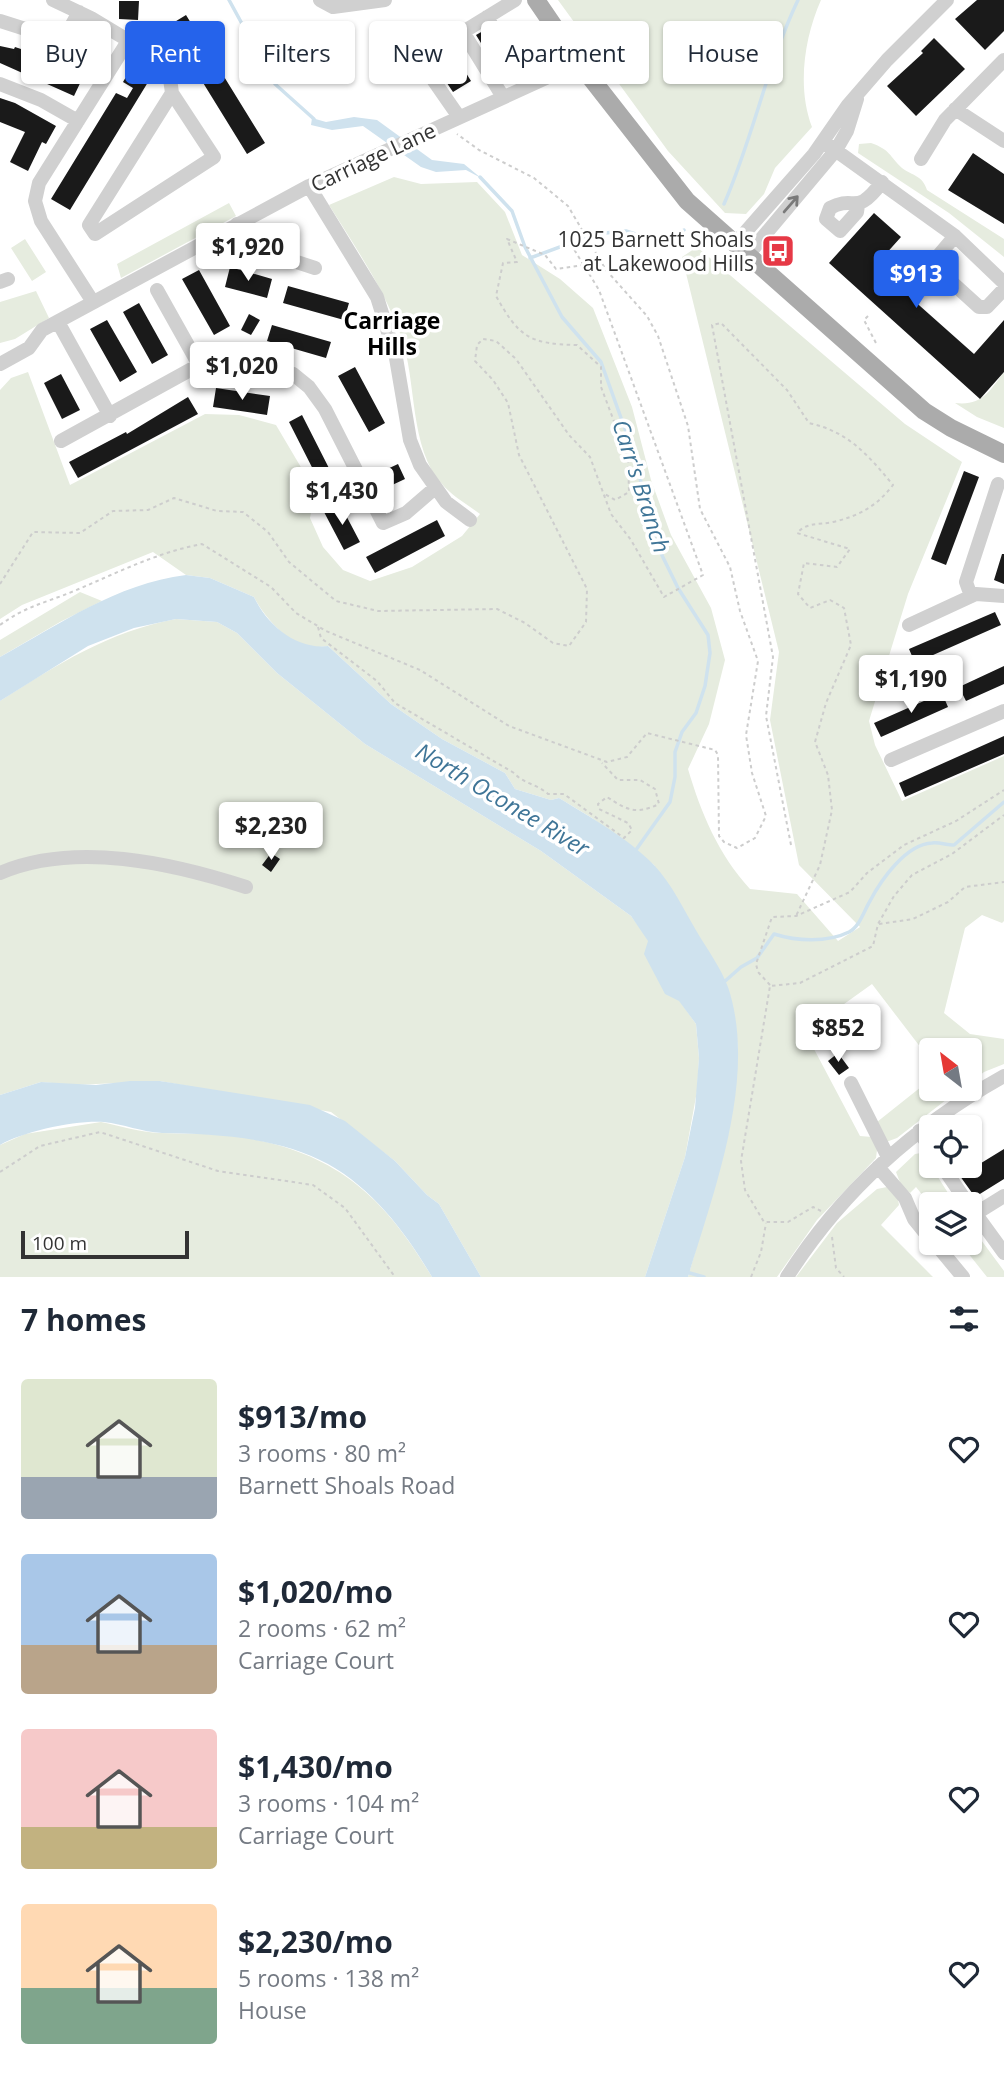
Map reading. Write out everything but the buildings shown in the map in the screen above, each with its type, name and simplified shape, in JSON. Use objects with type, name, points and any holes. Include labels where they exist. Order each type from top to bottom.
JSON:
[{"type":"main road","points":[[536,0],[550,21]]},
{"type":"main road","points":[[595,84],[687,201],[741,251],[924,411],[951,428],[1004,454]]},
{"type":"street","points":[[53,0],[125,39]]},
{"type":"street","points":[[320,0],[332,7],[385,0]]},
{"type":"street","points":[[467,30],[515,0]]},
{"type":"street","points":[[741,251],[830,146],[847,131],[857,97],[887,60],[947,0]]},
{"type":"street","points":[[0,20],[62,41],[79,12]]},
{"type":"street","points":[[487,17],[489,21]]},
{"type":"street","points":[[467,38],[481,61]]},
{"type":"street","points":[[93,302],[41,221],[34,201],[39,183],[125,46]]},
{"type":"street","points":[[921,159],[955,109],[1004,60]]},
{"type":"street","points":[[0,84],[41,100],[78,121]]},
{"type":"street","points":[[170,84],[172,93],[214,157],[95,234],[89,225],[172,93]]},
{"type":"street","points":[[433,84],[454,119]]},
{"type":"street","points":[[495,84],[503,97]]},
{"type":"street","name":"Carriage Lane","points":[[0,364],[29,348],[42,330],[309,186],[532,84]]},
{"type":"street","points":[[955,109],[1004,141]]},
{"type":"street","points":[[830,146],[955,236],[1004,283]]},
{"type":"street","points":[[858,205],[869,200],[882,182]]},
{"type":"street","points":[[309,186],[377,297],[397,358],[410,440],[420,465],[446,502],[470,520]]},
{"type":"street","points":[[237,224],[251,247],[315,268]]},
{"type":"street","points":[[955,236],[933,262],[936,268],[979,307],[987,307],[1004,289]]},
{"type":"street","points":[[157,290],[199,365]]},
{"type":"street","points":[[58,321],[110,416]]},
{"type":"street","points":[[61,441],[199,365],[233,363],[293,374],[309,387],[326,409],[383,523],[406,513],[435,488]]},
{"type":"street","points":[[971,596],[966,582],[998,484]]},
{"type":"street","points":[[909,625],[971,596],[1004,596]]},
{"type":"street","points":[[891,760],[1004,711]]},
{"type":"street","points":[[0,873],[67,857],[159,862],[246,887]]},
{"type":"street","points":[[944,1115],[1004,1076]]},
{"type":"street","points":[[851,1083],[883,1162],[919,1225]]},
{"type":"street","points":[[787,1277],[832,1215],[883,1162],[919,1131]]},
{"type":"street","points":[[982,1204],[1004,1196]]},
{"type":"street","points":[[982,1219],[999,1237],[1004,1253]]},
{"type":"street","points":[[944,1255],[963,1277]]},
{"type":"path","points":[[0,625],[21,609],[73,591],[132,564],[202,544],[271,587],[296,613],[318,626],[420,670],[509,726],[600,760],[618,761],[627,757],[647,733],[715,750],[718,755],[719,836],[730,846],[745,846],[755,838],[766,816],[752,773],[746,735],[758,661],[740,611],[730,567],[700,509],[688,426],[658,336],[647,316],[598,258],[568,206],[548,188],[479,150],[455,132],[454,119]]},
{"type":"path","points":[[0,584],[33,532],[80,533],[113,511],[148,510],[174,498],[217,511],[243,512],[268,531],[289,562],[336,601],[377,611],[497,609],[553,643],[569,646],[586,622],[587,589],[519,455],[508,403],[493,380],[475,361],[477,345],[482,338],[496,341],[516,359],[569,435],[590,457],[611,514],[631,540],[663,597],[703,575],[599,290],[564,233]]},
{"type":"path","points":[[585,264],[556,269],[545,255],[507,239],[517,262],[503,262],[496,296],[515,329],[546,345],[577,345],[601,367],[601,387],[628,458],[629,492],[615,500],[603,493]]},
{"type":"path","points":[[868,316],[864,320],[877,345]]},
{"type":"path","points":[[791,845],[766,716],[773,657],[712,325],[721,323],[788,390],[809,423],[835,429],[868,455],[893,485],[878,505],[834,522],[804,526],[797,533],[850,549],[837,567],[804,563],[798,594],[810,608],[830,600],[844,608],[851,645],[826,703],[815,742],[828,775],[832,810],[820,865],[796,916]]},
{"type":"path","points":[[318,626],[321,638],[377,681],[395,703],[514,773],[521,781],[539,786],[548,794],[564,794],[624,838],[632,830],[628,822],[599,809],[598,804],[607,797],[630,812],[644,811],[659,804],[655,789],[640,780],[618,780],[600,760]]},
{"type":"path","points":[[770,986],[758,972],[759,951],[772,918],[796,916],[850,892],[867,873],[904,845],[956,821],[1004,790]]},
{"type":"path","points":[[770,986],[800,983],[873,946],[878,924],[894,896],[912,875],[952,854],[1004,815]]},
{"type":"path","points":[[878,924],[913,919],[948,901],[965,887],[1004,882]]},
{"type":"path","points":[[751,1277],[761,1252],[766,1222],[745,1190],[741,1161],[770,986]]},
{"type":"path","points":[[0,1172],[40,1146],[100,1132],[218,1171],[313,1185],[345,1208],[395,1277]]},
{"type":"path","points":[[766,1222],[788,1222],[813,1207],[832,1215],[832,1243],[836,1268],[844,1277]]},
{"type":"shaded area","points":[[558,0],[821,0],[810,30],[804,63],[807,112],[812,127],[775,168],[764,194],[746,214],[725,213],[668,151],[619,84],[649,84],[649,21],[573,21]]},
{"type":"shaded area","points":[[871,143],[886,151],[902,168],[920,179],[927,190],[1004,239],[1004,257],[949,213],[858,153],[859,144]]},
{"type":"shaded area","points":[[394,177],[421,184],[477,182],[505,212],[522,255],[560,279],[593,308],[632,407],[651,480],[671,535],[711,608],[725,660],[709,724],[688,769],[699,801],[720,847],[750,889],[797,894],[838,941],[860,927],[799,865],[770,720],[779,652],[682,257],[697,247],[905,424],[962,462],[908,594],[869,721],[875,745],[902,801],[1004,756],[1004,921],[1002,923],[982,915],[965,928],[944,1013],[970,1034],[1004,1039],[1004,1064],[982,1074],[982,1038],[919,1038],[919,1045],[872,984],[805,1032],[860,1136],[872,1137],[877,1150],[876,1158],[817,1220],[777,1277],[688,1277],[720,1164],[734,1099],[738,1048],[727,986],[654,865],[592,818],[559,798],[551,800],[515,789],[505,773],[442,739],[391,704],[328,646],[308,647],[290,639],[263,612],[254,597],[210,578],[186,575],[153,552],[22,605],[0,619],[0,390],[11,378],[28,372],[70,485],[205,414],[239,415],[276,425],[315,491],[310,518],[323,547],[343,570],[370,581],[412,567],[462,536],[480,514],[450,492],[431,469],[419,433],[401,336],[378,285],[329,205]]},
{"type":"shaded area","points":[[229,203],[236,216],[121,278],[117,264]]},
{"type":"shaded area","points":[[25,239],[46,272],[32,281],[11,248]]},
{"type":"shaded area","points":[[36,291],[49,318],[15,339],[0,343],[0,302]]},
{"type":"shaded area","points":[[1004,372],[1004,428],[977,417],[955,403],[978,400]]},
{"type":"shaded area","points":[[80,592],[102,601],[0,657],[0,640]]},
{"type":"shaded area","points":[[176,619],[217,622],[237,633],[277,673],[365,744],[541,851],[631,916],[646,936],[679,1000],[696,1024],[699,1058],[697,1091],[685,1157],[645,1277],[481,1277],[439,1204],[395,1161],[331,1112],[160,1081],[75,1085],[41,1082],[0,1095],[0,701],[84,651],[152,624]]},
{"type":"shaded area","points":[[919,1089],[919,1101],[945,1101],[927,1115],[919,1115],[919,1121],[897,1138],[886,1142],[877,1122]]},
{"type":"shaded area","points":[[101,1122],[153,1132],[235,1136],[270,1143],[327,1165],[374,1199],[413,1247],[432,1277],[0,1277],[0,1145],[25,1134]]},
{"type":"shaded area","points":[[919,1153],[919,1178],[939,1178],[947,1192],[920,1192],[916,1187],[910,1193],[901,1185],[896,1172]]},
{"type":"shaded area","points":[[887,1187],[898,1199],[899,1205],[881,1225],[933,1277],[796,1277],[837,1223],[877,1189]]},
{"type":"shaded area","points":[[982,1241],[1004,1271],[1004,1277],[987,1277],[970,1255],[982,1255]]},
{"type":"water","points":[[354,117],[377,120],[432,160],[464,164],[481,178],[466,170],[436,172],[421,167],[363,126],[332,130],[311,125],[312,118],[326,122]]},
{"type":"water","name":"North Oconee River","points":[[186,575],[210,578],[254,597],[267,617],[284,634],[305,644],[328,646],[391,704],[442,739],[505,773],[515,789],[551,800],[559,798],[596,820],[644,855],[666,880],[728,987],[736,1022],[738,1058],[729,1133],[688,1277],[645,1277],[685,1157],[695,1108],[699,1058],[696,1024],[679,1001],[665,994],[644,954],[648,941],[631,916],[541,851],[365,744],[277,673],[237,633],[217,622],[176,619],[134,628],[88,646],[0,701],[0,657],[112,596],[160,580]]},
{"type":"water","points":[[160,1081],[310,1105],[345,1121],[395,1161],[439,1204],[481,1277],[432,1277],[400,1229],[360,1186],[328,1164],[289,1148],[247,1139],[155,1132],[104,1122],[65,1125],[36,1131],[0,1145],[0,1095],[41,1082],[96,1085]]},
{"type":"waterway","name":"Carr's Branch","points":[[229,0],[275,84],[314,119]]},
{"type":"waterway","points":[[724,204],[777,50],[798,0]]},
{"type":"waterway","name":"Carr's Branch","points":[[480,177],[512,211],[525,247],[562,317],[601,362],[635,457],[655,541],[678,588],[708,635],[710,653],[705,686],[696,713],[682,732],[675,752],[675,777],[670,802],[633,854]]},
{"type":"waterway","points":[[530,258],[595,234],[626,231],[660,242],[684,230]]},
{"type":"waterway","points":[[724,982],[741,967],[757,958],[774,934],[812,940],[849,932],[859,922],[881,883],[904,856],[922,845],[954,845],[1004,802]]},
{"type":"waterway","points":[[686,1272],[704,1277]]},
{"type":"place","name":"1025 Barnett Shoals at Lakewood Hills","points":[[778,251]]},
{"type":"district","name":"Carriage Hills","points":[[392,333]]}]
